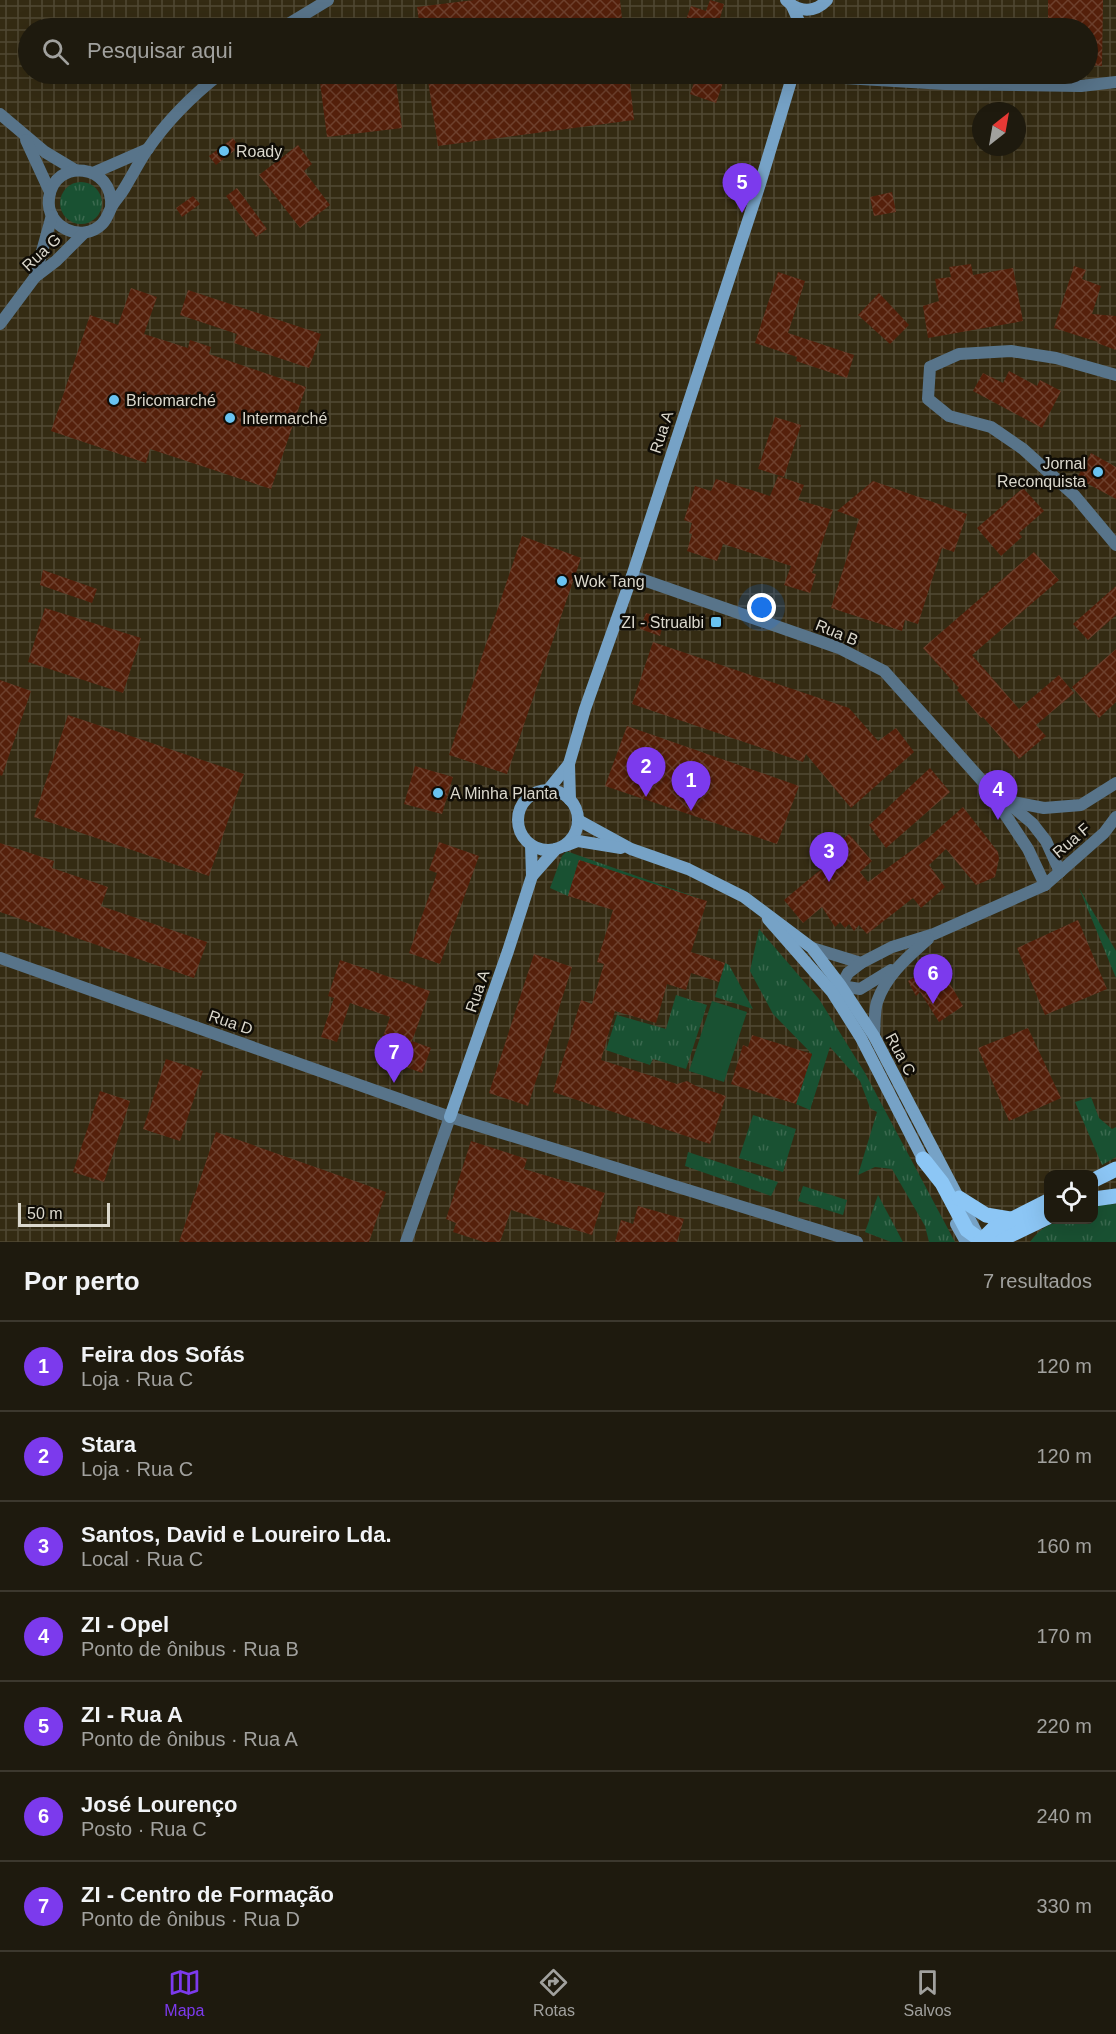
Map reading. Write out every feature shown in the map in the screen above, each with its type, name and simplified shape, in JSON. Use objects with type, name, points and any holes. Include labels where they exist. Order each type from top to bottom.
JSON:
[{"type":"main road","points":[[923,1159],[942,1183],[967,1230],[977,1242]]},
{"type":"main road","points":[[1098,1178],[1116,1169]]},
{"type":"main road","points":[[1098,1198],[1116,1196]]},
{"type":"main road","points":[[959,1198],[986,1215],[1010,1220]]},
{"type":"main road","points":[[977,1242],[993,1228],[1044,1203]]},
{"type":"main road","points":[[977,1242],[1023,1236],[1044,1220]]},
{"type":"street","points":[[298,18],[328,0]]},
{"type":"street","points":[[789,3],[804,10],[811,10],[827,0]]},
{"type":"street","points":[[789,3],[797,18]]},
{"type":"street","points":[[809,18],[811,10]]},
{"type":"street","points":[[945,84],[1080,86],[1116,82]]},
{"type":"street","points":[[75,170],[65,174],[57,181],[50,192],[49,204],[52,215],[59,225],[65,229],[84,233],[102,225],[148,149],[194,94],[207,84]]},
{"type":"street","name":"Rua A","points":[[570,800],[569,764],[585,709],[632,576],[790,84]]},
{"type":"street","points":[[0,114],[45,152],[75,170],[93,172],[148,149]]},
{"type":"street","points":[[24,136],[50,192]]},
{"type":"street","points":[[93,172],[106,183],[111,194],[111,208]]},
{"type":"street","points":[[35,278],[52,215]]},
{"type":"street","name":"Rua G","points":[[0,324],[35,278],[84,233]]},
{"type":"street","points":[[1116,375],[1056,358],[1011,351],[959,354],[930,367],[928,399],[949,416],[991,428],[1023,449],[1075,496],[1116,544]]},
{"type":"street","name":"Rua B","points":[[632,576],[839,648],[884,671],[943,734],[985,784],[1028,849],[1045,885]]},
{"type":"street","points":[[548,790],[569,764]]},
{"type":"street","name":"Rua B","points":[[1007,801],[1044,808],[1081,805],[1116,783]]},
{"type":"street","name":"Rua B","points":[[985,784],[1032,823],[1046,841],[1060,872]]},
{"type":"street","points":[[548,790],[564,795],[570,800],[578,820],[574,836],[560,848],[539,849],[531,845],[519,830],[517,820],[524,801],[531,795],[548,790]]},
{"type":"street","name":"Rua F","points":[[934,934],[1045,885],[1104,833],[1116,817]]},
{"type":"street","name":"Rua C","points":[[578,820],[631,849],[688,869],[744,897],[812,948],[836,989],[923,1159]]},
{"type":"street","name":"Rua C","points":[[560,848],[578,841],[631,849]]},
{"type":"street","name":"Rua A","points":[[450,1117],[532,876],[531,845]]},
{"type":"street","name":"Rua A","points":[[532,876],[560,848]]},
{"type":"street","name":"Rua C","points":[[757,907],[836,989],[874,1036],[959,1198],[977,1242]]},
{"type":"street","points":[[836,989],[848,973],[861,963],[892,947],[934,934]]},
{"type":"street","points":[[836,989],[860,989],[880,979],[934,934]]},
{"type":"street","points":[[812,948],[861,963]]},
{"type":"street","name":"Rua D","points":[[0,958],[450,1117],[857,1242]]},
{"type":"street","points":[[874,1036],[877,1003],[899,964]]},
{"type":"street","points":[[406,1242],[450,1117]]},
{"type":"shaded area","points":[[0,0],[1116,0],[1116,1242],[0,1242]]},
{"type":"green space","points":[[81,182],[96,188],[102,203],[96,218],[81,224],[66,218],[60,203],[66,188]]},
{"type":"green space","points":[[566,852],[707,901],[579,860],[568,896],[550,888],[562,856]]},
{"type":"green space","points":[[1079,888],[1116,951],[1116,978]]},
{"type":"green space","points":[[759,929],[819,999],[865,1073],[955,1242],[929,1242],[925,1226],[892,1169],[875,1167],[858,1175],[877,1112],[870,1108],[860,1081],[830,1047],[810,1110],[796,1104],[812,1054],[773,1014],[750,971]]},
{"type":"green space","points":[[725,963],[729,965],[753,1009],[715,997]]},
{"type":"green space","points":[[676,995],[707,1005],[686,1069],[653,1059],[650,1065],[606,1050],[617,1015],[666,1029]]},
{"type":"green space","points":[[712,1001],[747,1012],[724,1082],[689,1071]]},
{"type":"green space","points":[[1091,1097],[1099,1118],[1112,1129],[1116,1127],[1116,1157],[1102,1165],[1075,1102]]},
{"type":"green space","points":[[753,1115],[796,1129],[783,1172],[739,1158]]},
{"type":"green space","points":[[688,1152],[778,1182],[771,1196],[685,1166]]},
{"type":"green space","points":[[803,1186],[847,1200],[843,1215],[798,1201]]},
{"type":"green space","points":[[878,1195],[903,1242],[891,1242],[865,1232]]},
{"type":"green space","points":[[1116,1204],[1116,1242],[1030,1242],[1043,1228],[1051,1224],[1098,1224],[1098,1205]]},
{"type":"building","points":[[474,0],[620,0],[622,18],[419,18],[417,7]]},
{"type":"building","points":[[710,0],[724,4],[720,18],[687,18],[691,6],[706,11]]},
{"type":"building","points":[[1048,0],[1103,0],[1102,66],[1098,66],[1098,18],[1048,18]]},
{"type":"building","points":[[320,84],[396,84],[402,128],[327,137]]},
{"type":"building","points":[[429,84],[630,84],[634,120],[438,146]]},
{"type":"building","points":[[694,84],[723,84],[716,103],[690,94]]},
{"type":"building","name":"Roady","points":[[233,138],[239,147],[216,165],[209,156]]},
{"type":"building","name":"Roady","points":[[298,145],[312,164],[304,171],[330,205],[300,228],[259,175]]},
{"type":"building","points":[[237,188],[267,229],[256,237],[226,196]]},
{"type":"building","points":[[892,192],[896,212],[874,216],[870,197]]},
{"type":"building","points":[[193,196],[200,204],[182,217],[176,208]]},
{"type":"building","points":[[971,264],[973,275],[1013,268],[1023,321],[928,338],[923,306],[939,301],[935,279],[951,277],[949,267]]},
{"type":"building","points":[[1074,266],[1086,270],[1082,279],[1101,286],[1092,314],[1116,316],[1116,350],[1054,328]]},
{"type":"building","points":[[778,272],[805,281],[788,333],[854,355],[847,378],[796,361],[797,357],[755,343]]},
{"type":"building","points":[[131,288],[157,297],[144,334],[188,348],[190,340],[211,347],[209,354],[306,387],[271,489],[150,449],[146,463],[51,431],[90,315],[118,325]]},
{"type":"building","points":[[188,290],[321,334],[309,368],[234,343],[237,334],[180,315]]},
{"type":"building","points":[[879,293],[909,325],[890,344],[858,315]]},
{"type":"building","points":[[1009,371],[1037,386],[1040,380],[1061,391],[1042,428],[973,391],[983,373],[1003,383]]},
{"type":"building","points":[[775,417],[801,425],[784,477],[758,469]]},
{"type":"building","name":"Jornal Reconquista","points":[[1091,453],[1116,467],[1116,499],[1077,478]]},
{"type":"building","points":[[778,476],[804,485],[798,500],[833,510],[812,573],[816,574],[810,593],[784,585],[791,566],[723,544],[717,561],[687,551],[692,534],[689,533],[692,523],[684,520],[695,486],[711,491],[716,479],[770,496]]},
{"type":"building","points":[[873,481],[967,514],[954,552],[942,548],[918,624],[905,620],[902,631],[831,608],[859,519],[837,511]]},
{"type":"building","points":[[1023,488],[1044,511],[1019,533],[1022,537],[1001,556],[977,528]]},
{"type":"building","points":[[522,536],[581,558],[507,774],[449,755]]},
{"type":"building","points":[[1034,552],[1059,580],[972,655],[1019,709],[1059,675],[1074,693],[1036,725],[1046,736],[1019,759],[983,717],[981,718],[957,690],[959,688],[923,648]]},
{"type":"building","points":[[43,570],[97,589],[92,603],[40,585]]},
{"type":"building","points":[[1116,586],[1116,615],[1088,640],[1073,624]]},
{"type":"building","points":[[45,608],[141,638],[123,693],[28,662]]},
{"type":"building","points":[[646,613],[665,618],[660,636],[640,629]]},
{"type":"building","points":[[653,642],[849,708],[878,741],[896,728],[914,752],[851,808],[806,754],[803,762],[632,704]]},
{"type":"building","points":[[1116,649],[1116,702],[1099,718],[1072,687]]},
{"type":"building","points":[[0,680],[31,691],[2,776],[0,775]]},
{"type":"building","points":[[68,715],[244,774],[209,876],[34,817]]},
{"type":"building","points":[[627,726],[799,786],[777,844],[605,786]]},
{"type":"building","points":[[415,766],[453,777],[442,814],[404,804]]},
{"type":"building","points":[[930,768],[950,792],[886,848],[869,825]]},
{"type":"building","points":[[963,807],[998,852],[999,859],[995,877],[976,885],[946,849],[929,865],[945,887],[921,908],[913,898],[867,934],[859,925],[854,931],[849,924],[845,928],[840,922],[835,927],[822,907],[803,923],[784,900],[843,851],[837,844],[849,834],[872,861],[860,872],[868,882],[926,840]]},
{"type":"building","points":[[439,842],[479,856],[440,964],[409,953],[437,873],[429,870]]},
{"type":"building","points":[[0,843],[54,861],[52,868],[108,887],[101,906],[207,942],[194,978],[0,912]]},
{"type":"building","points":[[579,860],[707,901],[691,952],[725,963],[719,982],[691,973],[686,990],[667,984],[656,1023],[615,1011],[601,1060],[677,1084],[687,1081],[726,1096],[710,1144],[553,1092],[581,1000],[592,1004],[604,964],[597,962],[613,910],[568,896]]},
{"type":"building","points":[[1078,920],[1107,989],[1045,1015],[1017,948]]},
{"type":"building","points":[[534,954],[572,967],[528,1106],[489,1093]]},
{"type":"building","points":[[340,960],[430,991],[412,1041],[431,1048],[422,1073],[376,1056],[390,1017],[350,1003],[337,1042],[321,1037],[334,998],[328,996]]},
{"type":"building","points":[[942,970],[963,1006],[939,1022],[920,992],[916,996],[908,981],[924,971],[928,978]]},
{"type":"building","points":[[1028,1028],[1061,1098],[1009,1121],[978,1048]]},
{"type":"building","points":[[752,1035],[812,1054],[796,1104],[731,1084],[743,1045],[748,1047]]},
{"type":"building","points":[[166,1059],[203,1071],[180,1141],[143,1129]]},
{"type":"building","points":[[100,1091],[130,1101],[104,1182],[73,1172]]},
{"type":"building","points":[[216,1132],[386,1192],[369,1242],[179,1242]]},
{"type":"building","points":[[471,1141],[527,1159],[524,1169],[605,1193],[592,1235],[511,1210],[500,1242],[484,1242],[453,1232],[456,1223],[446,1219]]},
{"type":"building","points":[[638,1206],[684,1219],[677,1242],[615,1242],[621,1220],[633,1224]]},
{"type":"place","name":"Roady","points":[[224,151]]},
{"type":"place","name":"ZI - Rua A","points":[[742,213]]},
{"type":"place","name":"Bricomarché","points":[[114,400]]},
{"type":"place","name":"Intermarché","points":[[230,418]]},
{"type":"place","name":"Jornal Reconquista","points":[[1098,472]]},
{"type":"place","name":"Wok Tang","points":[[562,581]]},
{"type":"place","name":"ZI - Strualbi","points":[[716,622]]},
{"type":"place","name":"A Minha Planta","points":[[438,793]]},
{"type":"place","name":"Stara","points":[[646,797]]},
{"type":"place","name":"Feira dos Sofás","points":[[691,811]]},
{"type":"place","name":"ZI - Opel","points":[[998,820]]},
{"type":"place","name":"Santos, David e Loureiro Lda.","points":[[829,882]]},
{"type":"place","name":"José Lourenço","points":[[933,1004]]},
{"type":"place","name":"ZI - Centro de Formação","points":[[394,1083]]}]
